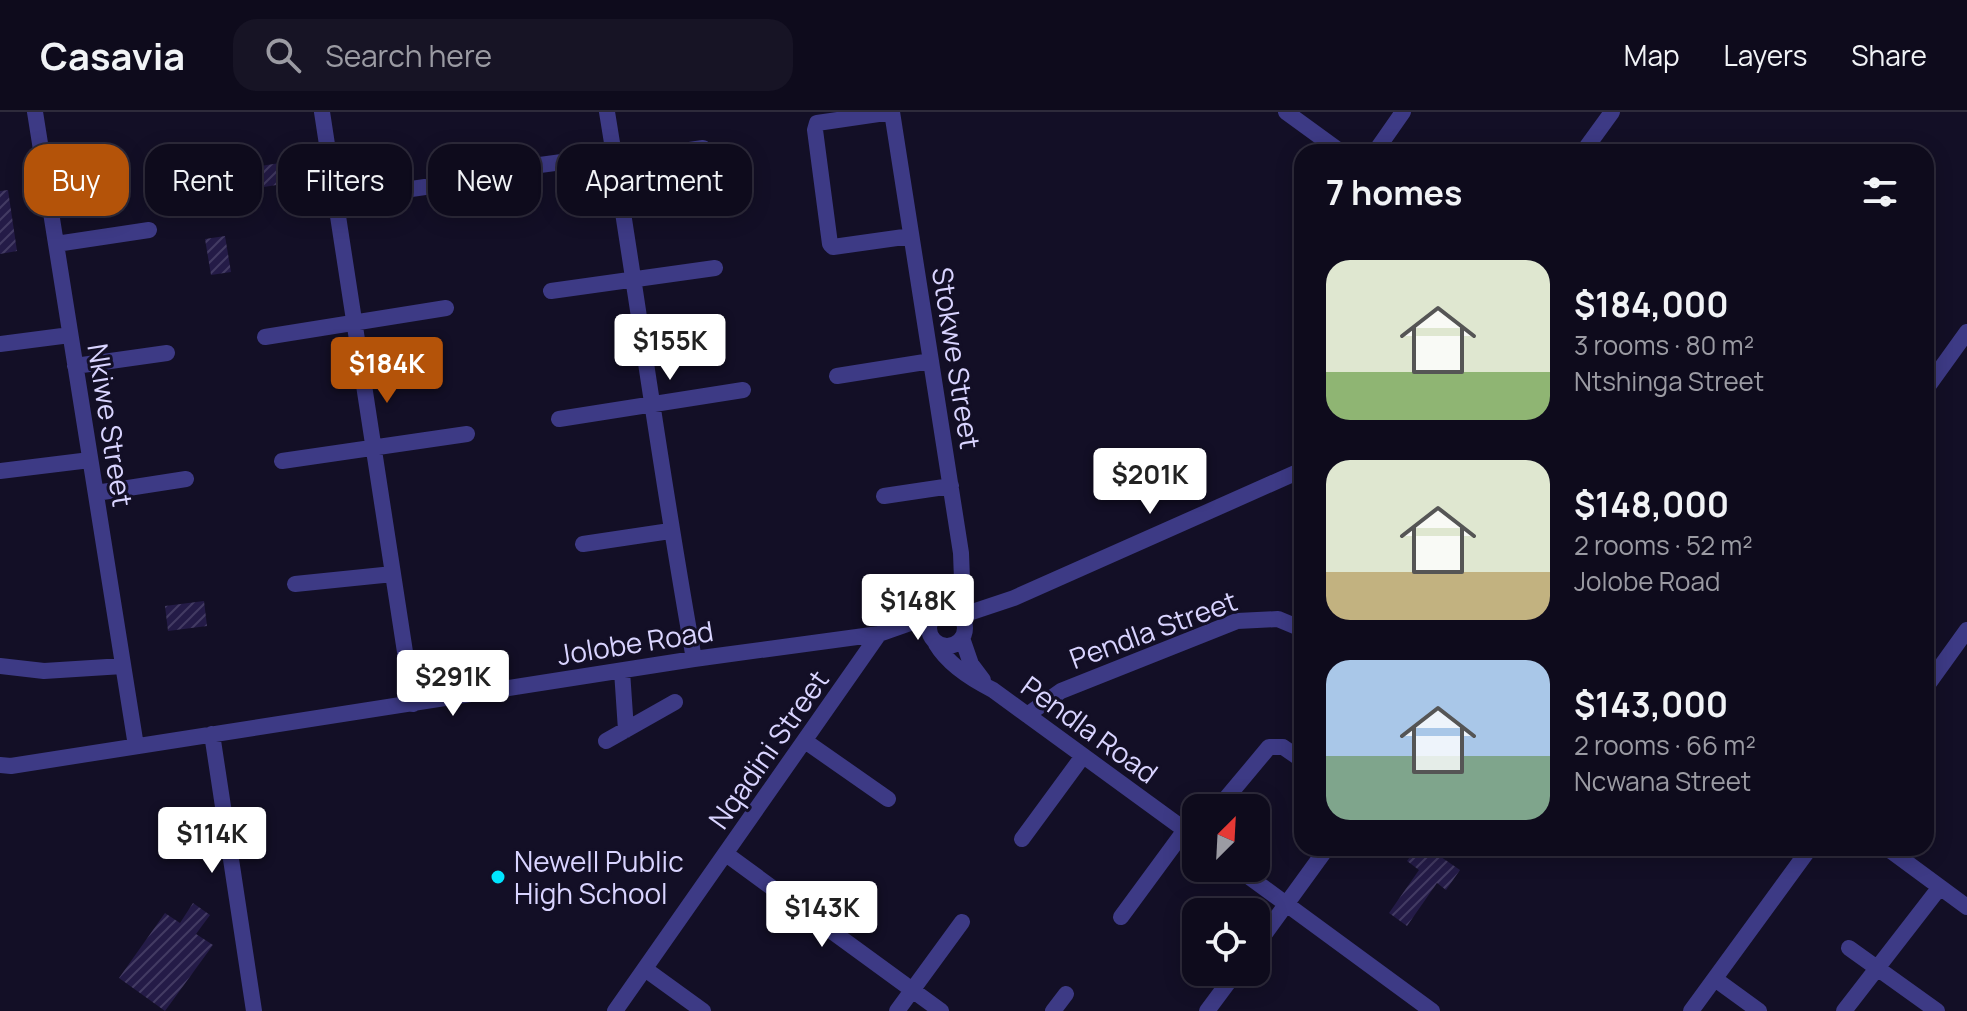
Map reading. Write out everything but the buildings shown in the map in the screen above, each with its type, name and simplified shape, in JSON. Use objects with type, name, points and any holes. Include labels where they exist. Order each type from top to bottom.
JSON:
[{"type":"street","name":"Nkiwe Street","points":[[35,112],[136,746]]},
{"type":"street","points":[[322,112],[327,144]]},
{"type":"street","points":[[607,112],[613,144]]},
{"type":"street","points":[[892,112],[812,117],[830,244],[833,247],[849,246],[911,236]]},
{"type":"street","name":"Stokwe Street","points":[[892,112],[961,553],[961,624]]},
{"type":"street","points":[[1286,112],[1330,144]]},
{"type":"street","points":[[1381,144],[1403,112]]},
{"type":"street","points":[[1589,144],[1612,112]]},
{"type":"street","points":[[412,189],[425,187]]},
{"type":"street","points":[[338,216],[413,704]]},
{"type":"street","points":[[624,216],[670,531],[694,659]]},
{"type":"street","points":[[56,244],[149,230]]},
{"type":"street","points":[[551,291],[715,268]]},
{"type":"street","points":[[265,337],[446,308]]},
{"type":"street","points":[[1934,378],[1967,332]]},
{"type":"street","points":[[0,344],[70,335]]},
{"type":"street","points":[[75,366],[167,353]]},
{"type":"street","points":[[837,376],[931,361]]},
{"type":"street","points":[[559,419],[743,390]]},
{"type":"street","points":[[282,461],[467,434]]},
{"type":"street","points":[[0,471],[90,460]]},
{"type":"street","points":[[961,624],[947,610],[933,615],[928,629],[935,643],[947,647],[961,624],[1294,474]]},
{"type":"street","points":[[96,493],[186,479]]},
{"type":"street","points":[[884,496],[951,486]]},
{"type":"street","points":[[583,544],[670,531]]},
{"type":"street","points":[[295,584],[393,574]]},
{"type":"street","name":"Jolobe Road","points":[[4,768],[694,659],[884,633],[933,615]]},
{"type":"street","name":"Pendla Street","points":[[1027,715],[1061,691],[1237,621],[1278,619],[1294,626]]},
{"type":"street","name":"Pendla Road","points":[[961,624],[971,664],[993,690]]},
{"type":"street","points":[[1934,676],[1967,630]]},
{"type":"street","name":"Jolobe Road","points":[[884,633],[935,643]]},
{"type":"street","name":"Nqadini Street","points":[[615,1011],[884,633]]},
{"type":"street","name":"Pendla Road","points":[[935,643],[948,659],[1182,828]]},
{"type":"street","points":[[0,666],[44,671],[123,666]]},
{"type":"street","points":[[622,671],[626,730]]},
{"type":"street","points":[[606,741],[675,702]]},
{"type":"street","points":[[212,734],[254,1011]]},
{"type":"street","points":[[805,741],[888,799]]},
{"type":"street","points":[[1230,794],[1269,747],[1283,747],[1294,755]]},
{"type":"street","points":[[1022,839],[1083,756]]},
{"type":"street","points":[[1121,917],[1182,845]]},
{"type":"street","points":[[726,854],[941,1011]]},
{"type":"street","points":[[1270,927],[1321,856]]},
{"type":"street","points":[[1691,1011],[1804,856]]},
{"type":"street","points":[[1898,856],[1967,907]]},
{"type":"street","points":[[1256,882],[1432,1011]]},
{"type":"street","points":[[1844,1011],[1940,887]]},
{"type":"street","points":[[897,1011],[962,922]]},
{"type":"street","points":[[1849,948],[1937,1011]]},
{"type":"street","points":[[645,969],[703,1011]]},
{"type":"street","points":[[1715,979],[1759,1011]]},
{"type":"street","points":[[1207,1011],[1226,986]]},
{"type":"street","points":[[1053,1011],[1066,994]]},
{"type":"place","name":"Newell Public High School","points":[[498,877]]}]
